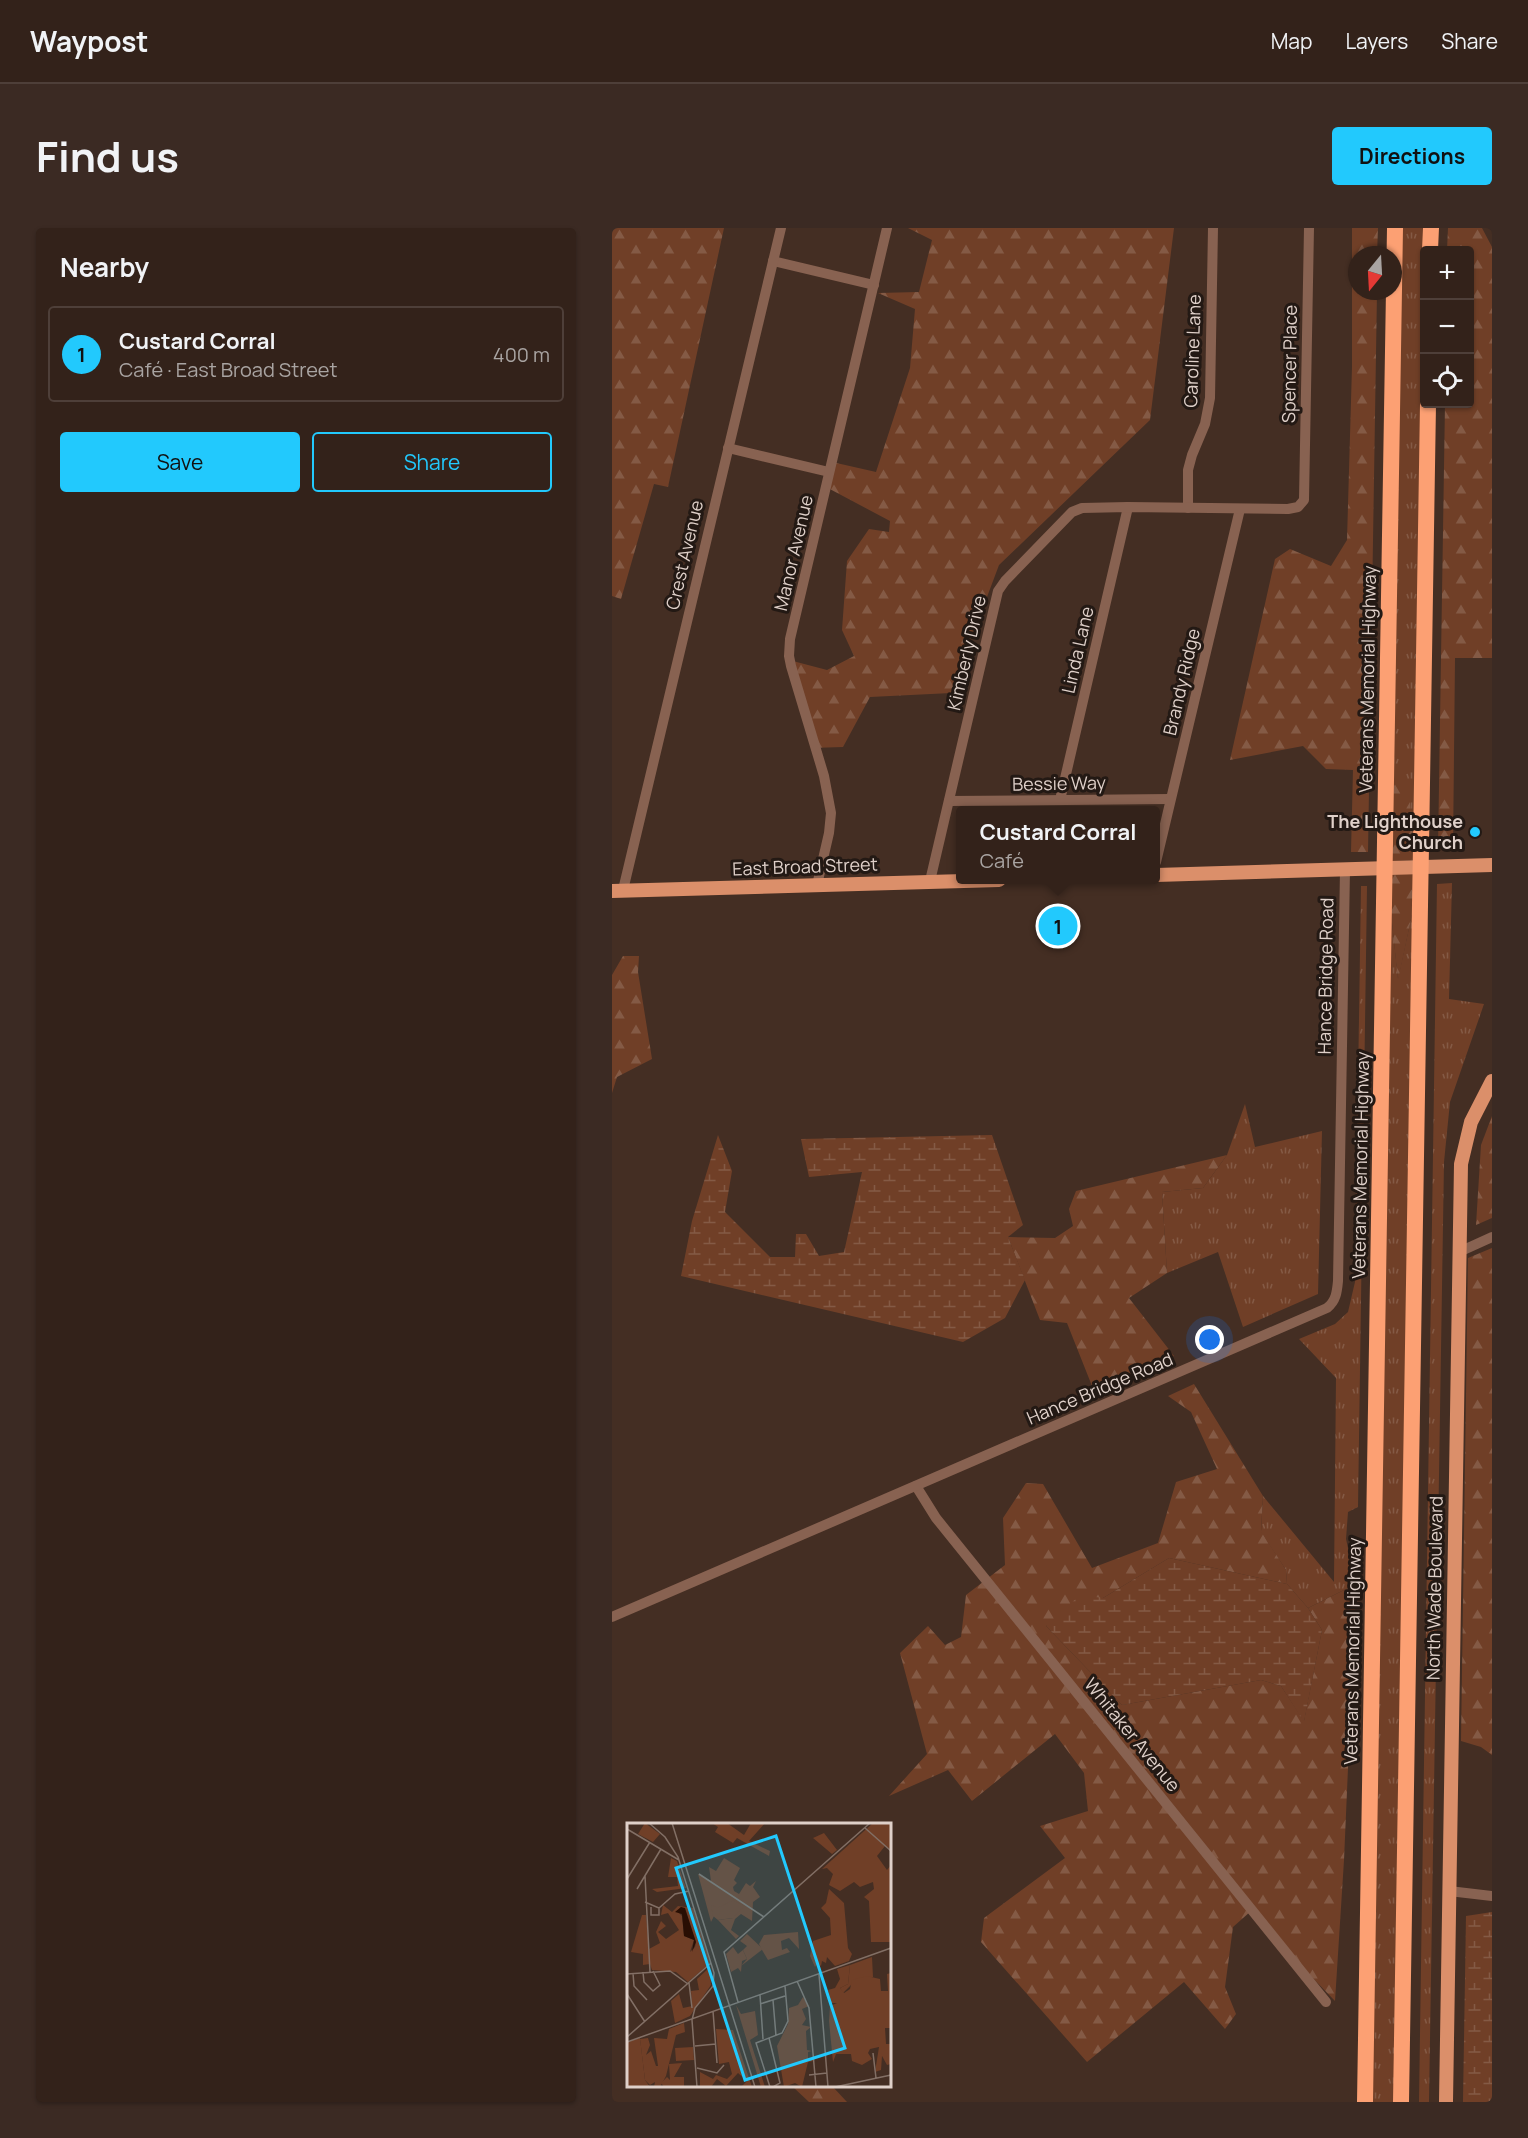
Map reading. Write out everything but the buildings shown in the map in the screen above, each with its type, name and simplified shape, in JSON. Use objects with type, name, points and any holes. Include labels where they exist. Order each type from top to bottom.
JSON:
[{"type":"highway","name":"Veterans Memorial Highway","points":[[1365,2102],[1395,228]]},
{"type":"highway","points":[[1430,246],[1431,228]]},
{"type":"highway","points":[[1401,2102],[1428,408]]},
{"type":"main road","points":[[1160,875],[1492,865]]},
{"type":"main road","name":"East Broad Street","points":[[617,890],[956,880]]},
{"type":"main road","name":"North Wade Boulevard","points":[[1446,2102],[1462,1157],[1470,1122],[1492,1082]]},
{"type":"street","name":"Crest Avenue","points":[[617,890],[781,228]]},
{"type":"street","name":"Manor Avenue","points":[[817,885],[829,833],[831,813],[824,776],[791,666],[789,649],[887,228]]},
{"type":"street","name":"Caroline Lane","points":[[1188,508],[1188,470],[1205,424],[1210,398],[1213,228]]},
{"type":"street","name":"Spencer Place","points":[[1304,500],[1309,228]]},
{"type":"street","points":[[773,261],[874,285]]},
{"type":"street","points":[[728,448],[829,472]]},
{"type":"street","name":"Kimberly Drive","points":[[930,881],[998,591],[1005,580],[1072,512],[1082,508],[1288,509],[1298,507],[1304,500]]},
{"type":"street","name":"Linda Lane","points":[[1060,800],[1128,507]]},
{"type":"street","name":"Brandy Ridge","points":[[1160,841],[1240,509]]},
{"type":"street","name":"Bessie Way","points":[[949,801],[1170,799]]},
{"type":"street","name":"Hance Bridge Road","points":[[612,1617],[1316,1313],[1332,1304],[1336,1297],[1338,1281],[1345,870]]},
{"type":"street","points":[[1459,1252],[1492,1237]]},
{"type":"street","name":"Whitaker Avenue","points":[[916,1486],[936,1518],[1326,2002]]},
{"type":"street","points":[[1449,1891],[1492,1896]]},
{"type":"green space","points":[[612,228],[724,228],[668,487],[654,484],[621,599],[612,596]]},
{"type":"green space","points":[[908,228],[1174,228],[1150,420],[999,565],[951,693],[870,697],[843,747],[811,748],[789,660],[827,670],[854,656],[842,630],[847,561],[869,529],[889,532],[890,521],[826,487],[832,462],[876,472],[910,368],[915,309],[878,293],[919,292],[932,240]]},
{"type":"green space","points":[[1352,228],[1378,228],[1377,246],[1352,246]]},
{"type":"green space","points":[[1399,228],[1427,228],[1425,246],[1420,246],[1420,408],[1422,408],[1420,653],[1414,849],[1394,774],[1398,300],[1402,300],[1402,246],[1399,246]]},
{"type":"green space","points":[[1448,228],[1482,228],[1492,247],[1492,658],[1455,658],[1453,849],[1438,850],[1445,408],[1474,408],[1474,246],[1447,246]]},
{"type":"green space","points":[[1352,300],[1377,300],[1368,852],[1351,852],[1353,770],[1326,769],[1303,746],[1230,760],[1275,559],[1290,549],[1331,566],[1347,540]]},
{"type":"green space","points":[[1394,774],[1408,780],[1415,860],[1391,861]]},
{"type":"green space","points":[[1414,873],[1414,905],[1398,981],[1390,903],[1390,875]]},
{"type":"green space","points":[[1452,883],[1449,999],[1484,1004],[1450,1102],[1444,1162],[1429,2102],[1419,2102],[1437,884]]},
{"type":"green space","points":[[1361,886],[1367,886],[1358,1507],[1348,1512],[1346,1539],[1356,1584],[1308,1608],[1287,1584],[1286,1570],[1261,1532],[1263,1496],[1334,1582],[1336,1378],[1299,1339],[1335,1324],[1348,1312],[1355,1282]]},
{"type":"green space","points":[[1390,903],[1398,979],[1414,905],[1396,2102],[1372,2102]]},
{"type":"green space","points":[[623,956],[639,956],[638,972],[652,1059],[617,1077],[612,1093],[612,975]]},
{"type":"green space","points":[[1245,1104],[1255,1147],[1322,1131],[1318,1294],[1243,1327],[1218,1252],[1167,1273],[1162,1192],[1203,1188],[1227,1155]]},
{"type":"green space","points":[[1492,1116],[1492,1218],[1476,1225],[1481,1145]]},
{"type":"green space","points":[[718,1135],[732,1171],[725,1212],[770,1257],[795,1257],[796,1234],[806,1234],[819,1256],[844,1252],[862,1172],[809,1177],[801,1139],[992,1135],[1023,1225],[1008,1237],[1025,1280],[1005,1318],[963,1342],[681,1276],[692,1221]]},
{"type":"green space","points":[[1227,1155],[1203,1188],[1162,1192],[1167,1273],[1129,1298],[1174,1356],[1094,1391],[1067,1323],[1040,1320],[1008,1237],[1055,1238],[1073,1226],[1069,1209],[1076,1191]]},
{"type":"green space","points":[[1492,1248],[1492,1755],[1481,1747],[1461,1741],[1468,1258]]},
{"type":"green space","points":[[1194,1384],[1263,1496],[1261,1531],[1286,1570],[1287,1584],[1169,1558],[1103,1598],[1046,1626],[1122,1705],[1261,1680],[1281,1686],[1304,1721],[1322,1630],[1308,1608],[1356,1584],[1344,1860],[1335,2001],[1251,1911],[1233,1927],[1225,1987],[1236,2014],[1225,2029],[1184,1982],[1087,2062],[981,1942],[984,1918],[1065,1858],[1040,1826],[1088,1811],[1084,1773],[1055,1734],[972,1801],[948,1770],[889,1796],[927,1754],[900,1653],[928,1626],[945,1645],[961,1637],[966,1595],[1005,1565],[1003,1518],[1026,1483],[1043,1484],[1092,1568],[1158,1543],[1176,1482],[1217,1469],[1191,1412],[1168,1396]]},
{"type":"green space","points":[[1169,1558],[1287,1584],[1308,1608],[1322,1630],[1304,1722],[1281,1686],[1261,1680],[1122,1705],[1046,1626],[1080,1595],[1103,1598]]},
{"type":"green space","points":[[1492,1912],[1492,2102],[1463,2102],[1466,1916]]},
{"type":"green space","points":[[793,2087],[833,2087],[847,2102],[809,2102]]},
{"type":"place","name":"The Lighthouse Church","points":[[1475,832]]},
{"type":"place","name":"Custard Corral","points":[[1058,926]]}]
